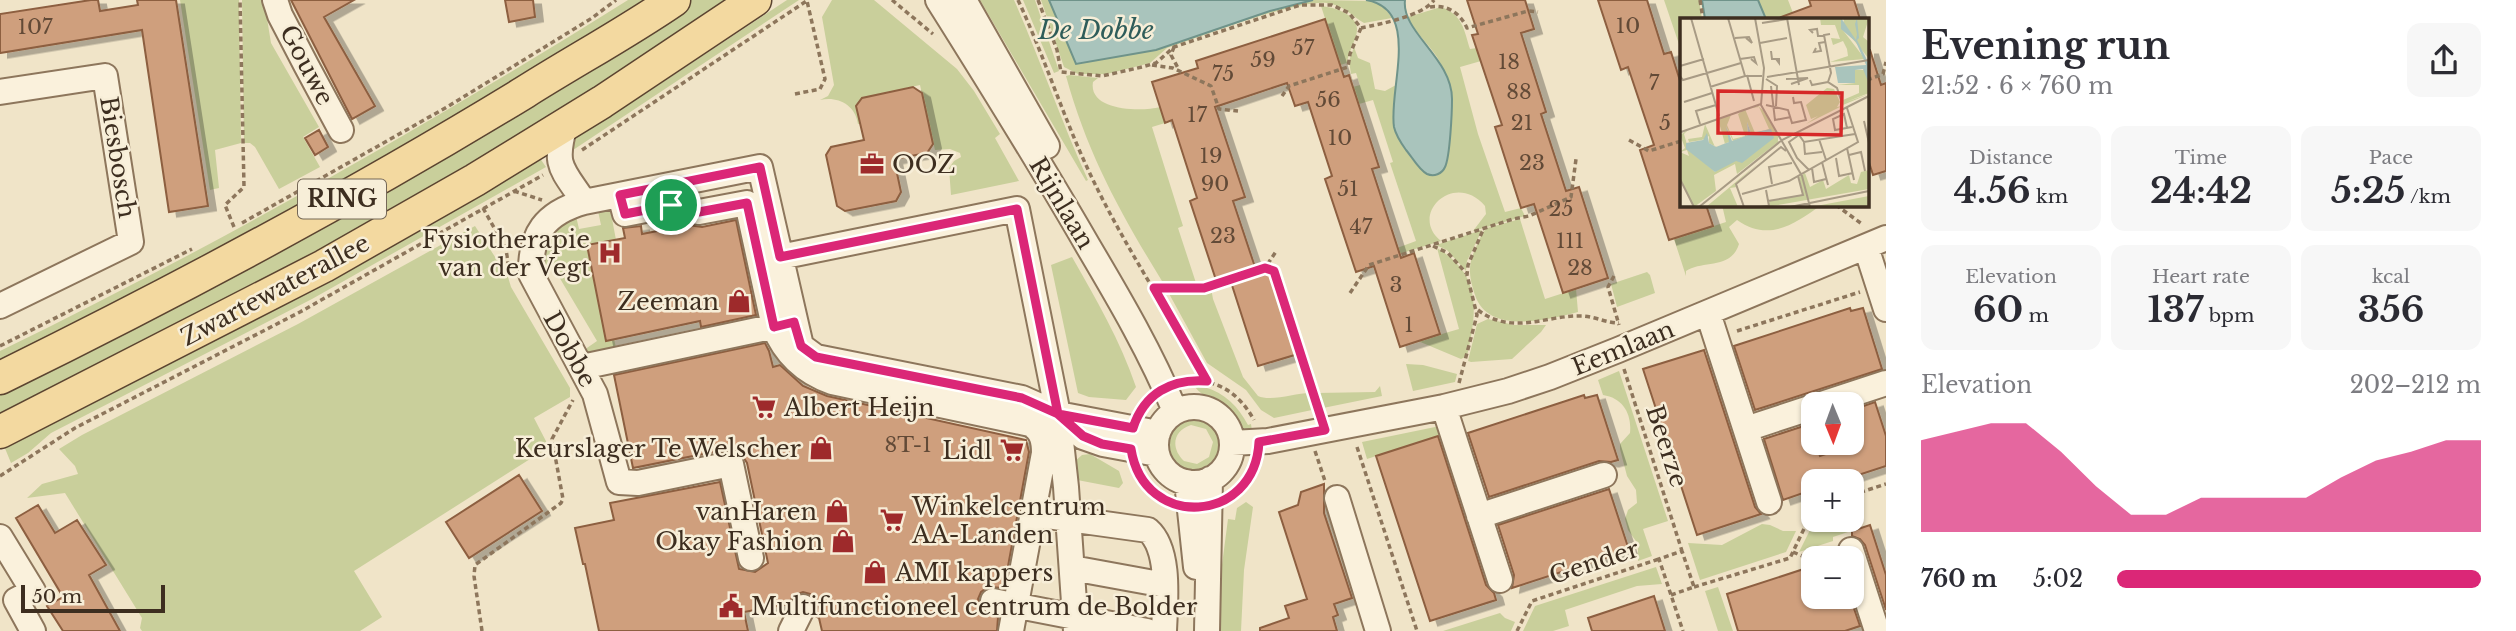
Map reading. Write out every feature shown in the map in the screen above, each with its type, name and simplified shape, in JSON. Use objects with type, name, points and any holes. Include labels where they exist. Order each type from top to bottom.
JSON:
[{"type":"main road","name":"Zwartewaterallee","points":[[0,378],[308,219],[461,131],[674,0]]},
{"type":"main road","name":"Zwartewaterallee","points":[[0,432],[324,266],[565,125],[755,0]]},
{"type":"street","name":"Gouwe","points":[[275,0],[280,15],[341,130]]},
{"type":"street","name":"Rijnlaan","points":[[938,0],[1064,205],[1183,409]]},
{"type":"street","name":"Rijnlaan","points":[[964,0],[1182,381],[1183,409]]},
{"type":"street","name":"Biesbosch","points":[[0,92],[105,76],[131,242],[0,306]]},
{"type":"street","points":[[565,125],[558,154],[560,165],[584,202]]},
{"type":"street","name":"Dobbe","points":[[751,558],[731,464],[638,483],[619,481],[595,394],[538,292],[531,274],[530,253],[539,232],[550,216],[570,206],[760,167],[780,257],[784,324],[798,357]]},
{"type":"street","points":[[582,367],[784,324],[747,203],[699,212],[671,205],[625,214],[620,195]]},
{"type":"street","points":[[780,257],[1017,209],[1058,414],[1076,623]]},
{"type":"street","points":[[1875,243],[1882,297]]},
{"type":"street","name":"Eemlaan","points":[[1232,443],[1259,442],[1452,405],[1550,377],[1875,243]]},
{"type":"street","points":[[1715,310],[1746,429],[1769,502]]},
{"type":"street","points":[[798,357],[816,357],[1022,398],[1058,414],[1157,443]]},
{"type":"street","points":[[798,357],[818,377],[832,382],[1030,424],[1042,434],[1044,453],[1033,514],[1005,603],[1011,631]]},
{"type":"street","points":[[1859,392],[1886,383]]},
{"type":"street","points":[[1452,405],[1479,516],[1500,580]]},
{"type":"street","points":[[1204,408],[1222,418],[1229,429],[1232,443],[1227,464],[1199,481],[1168,472],[1157,443],[1164,420],[1183,409],[1204,408]]},
{"type":"street","points":[[1746,429],[1801,411]]},
{"type":"street","points":[[1058,414],[1083,436],[1102,444],[1131,449],[1157,443]]},
{"type":"street","points":[[1037,428],[1042,420],[1058,414]]},
{"type":"street","points":[[1479,516],[1604,475]]},
{"type":"street","points":[[1199,481],[1207,631]]},
{"type":"street","points":[[1337,498],[1378,631]]},
{"type":"street","points":[[1195,631],[1195,560],[1200,507]]},
{"type":"street","points":[[1033,514],[1148,530],[1160,550],[1166,585],[1164,631]]},
{"type":"street","points":[[0,537],[33,591],[8,604],[33,631]]},
{"type":"street","points":[[1072,568],[1166,585]]},
{"type":"street","points":[[1864,590],[1877,631]]},
{"type":"street","points":[[1005,603],[1076,623],[1147,631]]},
{"type":"street","points":[[791,631],[803,607]]},
{"type":"path","points":[[240,0],[244,187],[225,205],[234,227],[447,107],[592,18],[616,0]]},
{"type":"path","name":"Rijnlaan","points":[[1018,0],[1083,160],[1107,208],[1207,381]]},
{"type":"path","points":[[1038,0],[1053,38],[1061,72],[1102,76],[1150,65],[1179,70],[1211,86],[1219,109],[1238,111]]},
{"type":"path","points":[[1427,8],[1434,0]]},
{"type":"path","points":[[1700,0],[1703,18]]},
{"type":"path","points":[[795,94],[820,89],[825,79],[807,1]]},
{"type":"path","points":[[1150,65],[1174,47],[1300,5],[1332,5],[1349,13],[1361,28]]},
{"type":"path","points":[[1361,28],[1438,6],[1459,15],[1467,28],[1528,11],[1538,12]]},
{"type":"path","points":[[1282,96],[1289,86],[1348,67],[1350,54],[1361,28]]},
{"type":"path","points":[[1174,47],[1172,58],[1179,70]]},
{"type":"path","points":[[1868,80],[1884,74],[1886,62]]},
{"type":"path","points":[[1629,140],[1649,151],[1680,141]]},
{"type":"path","points":[[1350,293],[1369,264],[1529,216],[1571,197],[1576,159]]},
{"type":"path","points":[[1837,206],[1867,228],[1875,243]]},
{"type":"path","points":[[483,208],[506,249],[509,268]]},
{"type":"path","points":[[1467,275],[1469,260],[1484,228]]},
{"type":"path","points":[[0,346],[201,245]]},
{"type":"path","points":[[1432,246],[1458,261],[1467,275],[1477,309],[1468,356],[1452,405]]},
{"type":"path","points":[[1265,268],[1277,250]]},
{"type":"path","points":[[1154,288],[1204,288],[1265,268],[1274,271],[1311,380],[1317,431],[1329,492],[1337,498]]},
{"type":"path","name":"Beerze","points":[[1614,276],[1608,287],[1619,323],[1622,349],[1694,587]]},
{"type":"path","points":[[1715,310],[1731,334],[1882,297]]},
{"type":"path","points":[[1284,302],[1290,300]]},
{"type":"path","points":[[1477,309],[1493,318],[1511,322],[1544,322],[1576,316],[1619,323]]},
{"type":"path","points":[[1296,342],[1302,340]]},
{"type":"path","points":[[1131,449],[1136,468],[1149,488],[1172,504],[1200,507],[1232,496],[1244,485],[1253,472],[1258,457],[1259,442],[1254,420],[1243,402],[1227,388],[1207,381],[1182,381]]},
{"type":"path","points":[[482,631],[474,576],[475,565],[561,503],[563,499],[552,439],[576,394]]},
{"type":"path","points":[[1350,425],[1416,631]]},
{"type":"path","points":[[1864,491],[1886,484]]},
{"type":"path","points":[[1671,595],[1790,558],[1803,532]]},
{"type":"path","name":"Gender","points":[[1517,631],[1532,601],[1682,551]]},
{"type":"path","points":[[1793,552],[1801,556]]},
{"type":"path","points":[[1660,559],[1683,631]]},
{"type":"green space","points":[[180,0],[239,0],[241,143],[215,150],[219,188],[210,190]]},
{"type":"green space","points":[[242,0],[264,0],[271,43],[319,127],[303,137],[320,167],[279,189],[255,147],[244,143]]},
{"type":"green space","points":[[628,0],[652,0],[470,114],[0,365],[0,351],[240,228],[397,140]]},
{"type":"green space","points":[[689,0],[725,0],[628,65],[563,114],[463,175],[0,420],[0,388]]},
{"type":"green space","points":[[787,0],[799,0],[564,156],[572,133],[654,88]]},
{"type":"green space","points":[[832,0],[874,0],[957,69],[1000,134],[995,138],[1019,181],[951,195],[949,168],[961,157],[960,153],[950,149],[935,150],[920,85],[862,98],[856,106],[860,124],[853,111],[844,103],[833,99],[820,100],[828,96],[834,85],[822,17]]},
{"type":"green space","points":[[980,0],[1014,0],[1088,180],[1086,181]]},
{"type":"green space","points":[[1023,0],[1035,0],[1059,71],[1054,73]]},
{"type":"green space","points":[[1041,0],[1049,0],[1076,64],[1156,50],[1270,11],[1313,0],[1374,1],[1383,6],[1392,18],[1364,23],[1338,6],[1327,3],[1293,7],[1167,48],[1150,63],[1107,74],[1078,74],[1064,67]]},
{"type":"green space","points":[[1664,0],[1699,0],[1702,18],[1680,18],[1680,47]]},
{"type":"green space","points":[[1758,0],[1788,0],[1793,13],[1791,18],[1766,18]]},
{"type":"green space","points":[[1321,6],[1344,12],[1356,24],[1357,33],[1347,63],[1340,65]]},
{"type":"green space","points":[[1441,7],[1458,19],[1470,49],[1477,48],[1481,61],[1460,67],[1478,134],[1505,212],[1521,208],[1525,216],[1473,231],[1486,214],[1485,206],[1473,196],[1449,194],[1439,200],[1432,209],[1430,220],[1432,231],[1441,241],[1399,254],[1397,248],[1416,241],[1390,163],[1393,162],[1373,100],[1359,104],[1353,87],[1360,85],[1356,73],[1351,74],[1349,61],[1354,47],[1358,58],[1370,63],[1375,89],[1385,91],[1396,85],[1393,120],[1401,143],[1415,163],[1424,170],[1432,174],[1440,172],[1447,164],[1450,136],[1448,83],[1437,57],[1408,17]]},
{"type":"green space","points":[[1066,76],[1098,78],[1093,82],[1094,92],[1107,104],[1129,109],[1160,107],[1165,123],[1152,127],[1183,226],[1178,228],[1197,286],[1165,286],[1149,260],[1096,159]]},
{"type":"green space","points":[[537,154],[546,167],[312,299],[51,433],[28,453],[11,463],[2,441]]},
{"type":"green space","points":[[1722,206],[1820,206],[1791,224],[1770,230],[1759,230],[1737,220],[1729,227],[1739,244],[1730,258],[1693,268],[1686,271],[1686,276],[1674,239],[1726,222]]},
{"type":"green space","points":[[610,208],[616,240],[587,246],[606,340],[614,339],[617,352],[592,359],[584,350],[597,341],[552,265],[542,271],[543,261],[550,238],[561,226],[576,216],[579,229],[601,225],[598,211]]},
{"type":"green space","points":[[1520,219],[1545,299],[1576,289],[1578,312],[1520,322],[1492,316],[1482,308],[1470,277],[1475,249],[1487,228]]},
{"type":"green space","points":[[475,226],[508,277],[511,287],[570,388],[570,397],[534,418],[549,447],[354,571],[382,617],[360,631],[142,631],[142,618],[65,493],[27,498],[42,484],[78,474],[75,466],[59,449],[298,324]]},
{"type":"green space","points":[[1482,230],[1467,261],[1466,271],[1447,250],[1436,245]]},
{"type":"green space","points":[[1437,248],[1462,270],[1473,295],[1473,324],[1467,356],[1461,359],[1418,341],[1459,329]]},
{"type":"green space","points":[[1072,257],[1107,320],[1130,370],[1136,387],[1126,400],[1089,397],[1078,393],[1051,265]]},
{"type":"green space","points":[[1647,272],[1655,293],[1617,307],[1611,284]]},
{"type":"green space","points":[[1211,288],[1243,377],[1258,396],[1276,398],[1310,393],[1312,410],[1274,418],[1261,410],[1246,390],[1207,363],[1167,290]]},
{"type":"green space","points":[[1488,319],[1514,325],[1546,325],[1512,359],[1468,361],[1477,324]]},
{"type":"green space","points":[[1406,364],[1423,365],[1457,374],[1455,382],[1413,391]]},
{"type":"green space","points":[[1619,371],[1668,521],[1643,529],[1652,556],[1638,561],[1638,544],[1628,530],[1625,519],[1628,510],[1637,503],[1636,490],[1627,476],[1620,449],[1620,444],[1630,433],[1628,413],[1621,403],[1603,395],[1598,380]]},
{"type":"green space","points":[[1196,384],[1204,385],[1230,401],[1248,425],[1251,424],[1252,431],[1243,428],[1222,407],[1201,393],[1195,387]]},
{"type":"green space","points":[[1380,386],[1382,396],[1323,408],[1316,393],[1375,392]]},
{"type":"green space","points":[[1196,418],[1213,426],[1220,437],[1220,449],[1213,460],[1203,468],[1192,471],[1180,468],[1168,449],[1172,430],[1189,419]],"holes":[[[1191,425],[1206,429],[1213,442],[1209,457],[1197,464],[1184,461],[1175,446],[1180,431]]]},
{"type":"green space","points":[[1440,426],[1443,434],[1367,459],[1362,442]]},
{"type":"green space","points":[[1090,454],[1119,471],[1123,483],[1119,488],[1072,479],[1074,462],[1082,455]]},
{"type":"green space","points":[[1246,502],[1253,507],[1244,570],[1241,631],[1218,631],[1220,580],[1228,519],[1235,520],[1237,508]]},
{"type":"green space","points":[[1762,524],[1783,531],[1796,531],[1786,552],[1700,580],[1688,543],[1722,545]]},
{"type":"green space","points":[[1809,532],[1848,532],[1818,546],[1802,546]]},
{"type":"green space","points":[[1656,567],[1662,584],[1637,586],[1565,610],[1569,626],[1553,631],[1523,631],[1535,606]]},
{"type":"green space","points":[[1718,587],[1733,631],[1718,631],[1705,591]]},
{"type":"green space","points":[[1500,613],[1515,622],[1511,631],[1443,631]]},
{"type":"water","name":"De Dobbe","points":[[1049,0],[1313,0],[1270,11],[1156,50],[1076,64]]},
{"type":"water","points":[[1366,0],[1405,0],[1411,23],[1436,58],[1450,84],[1452,105],[1448,154],[1445,167],[1438,174],[1430,175],[1421,170],[1396,133],[1393,111],[1399,53],[1398,34],[1393,18],[1383,7]]},
{"type":"water","points":[[1702,0],[1758,0],[1766,18],[1705,18]]},
{"type":"building","points":[[98,0],[100,11],[138,5],[137,0],[176,0],[208,206],[169,212],[142,30],[0,53],[0,14]]},
{"type":"building","points":[[291,0],[354,0],[324,17],[375,106],[352,119]]},
{"type":"building","points":[[505,0],[533,0],[535,17],[509,22]]},
{"type":"building","points":[[1467,0],[1525,0],[1534,29],[1521,33],[1546,112],[1541,114],[1566,191],[1579,187],[1608,278],[1563,293],[1534,204],[1521,208],[1495,127],[1502,125],[1472,35],[1478,34]]},
{"type":"building","points":[[1598,0],[1647,0],[1664,54],[1671,52],[1680,81],[1680,206],[1706,206],[1713,226],[1669,240],[1640,150],[1654,145],[1628,67],[1621,70]]},
{"type":"building","points":[[1809,0],[1854,0],[1860,18],[1781,17],[1811,6]]},
{"type":"building","points":[[1325,19],[1344,77],[1349,75],[1379,167],[1372,169],[1401,258],[1414,253],[1440,334],[1400,347],[1374,266],[1356,272],[1325,179],[1332,176],[1308,102],[1295,106],[1287,83],[1215,107],[1245,197],[1233,201],[1255,267],[1268,262],[1298,354],[1258,366],[1229,276],[1216,280],[1190,201],[1197,198],[1172,120],[1165,123],[1152,82],[1198,68],[1196,61]]},
{"type":"building","points":[[1868,50],[1881,85],[1886,83],[1886,171],[1873,175],[1868,159]]},
{"type":"building","points":[[913,87],[922,93],[933,144],[927,153],[894,159],[901,192],[896,201],[845,211],[837,206],[826,155],[831,147],[864,140],[856,106],[862,98]]},
{"type":"building","points":[[319,130],[328,147],[315,155],[305,138]]},
{"type":"building","points":[[736,220],[756,315],[701,327],[700,321],[606,341],[587,245],[625,238],[623,228],[641,226],[642,234],[688,225],[702,227]]},
{"type":"building","points":[[1850,308],[1851,311],[1863,308],[1882,369],[1811,392],[1801,392],[1801,395],[1755,410],[1734,346]]},
{"type":"building","name":"Winkelcentrum AA-Landen","points":[[765,343],[773,367],[780,365],[803,386],[827,396],[1026,440],[1029,452],[1004,588],[988,587],[981,592],[978,599],[983,612],[998,617],[997,631],[822,631],[819,618],[815,616],[818,607],[816,599],[803,592],[794,595],[788,604],[744,612],[748,631],[599,631],[575,528],[614,520],[610,503],[720,482],[739,569],[755,572],[768,563],[747,463],[742,455],[736,450],[728,449],[633,468],[614,375]]},
{"type":"building","points":[[1704,350],[1755,507],[1761,514],[1697,535],[1643,369]]},
{"type":"building","points":[[1584,395],[1585,398],[1597,395],[1618,460],[1599,461],[1489,497],[1468,433]]},
{"type":"building","points":[[1875,402],[1886,436],[1886,466],[1864,473],[1864,469],[1801,469],[1801,494],[1783,500],[1764,439],[1801,427],[1801,455],[1864,455],[1864,406]]},
{"type":"building","points":[[1438,436],[1486,585],[1494,593],[1496,600],[1430,621],[1376,456]]},
{"type":"building","points":[[519,475],[542,511],[469,558],[446,522]]},
{"type":"building","points":[[1324,484],[1324,513],[1352,598],[1334,604],[1338,615],[1333,617],[1337,631],[1260,631],[1260,628],[1289,618],[1285,606],[1307,599],[1279,512],[1298,505],[1301,492]]},
{"type":"building","points":[[1609,489],[1629,550],[1512,588],[1514,575],[1498,525]]},
{"type":"building","points":[[38,505],[55,533],[77,520],[106,565],[89,575],[120,631],[63,631],[47,606],[63,597],[16,518]]},
{"type":"building","points":[[1870,525],[1886,575],[1886,610],[1865,545],[1852,536],[1852,532],[1864,532],[1864,527]]},
{"type":"building","points":[[1801,570],[1801,609],[1854,609],[1860,626],[1845,631],[1738,631],[1727,594]]},
{"type":"building","points":[[1654,596],[1665,631],[1592,631],[1588,618]]},
{"type":"place","name":"OOZ","points":[[872,164]]},
{"type":"place","name":"Fysiotherapie van der Vegt","points":[[610,253]]},
{"type":"place","name":"Zeeman","points":[[739,301]]},
{"type":"place","name":"Albert Heijn","points":[[764,407]]},
{"type":"place","name":"Keurslager Te Welscher","points":[[821,448]]},
{"type":"place","name":"Lidl","points":[[1012,450]]},
{"type":"place","name":"vanHaren","points":[[837,511]]},
{"type":"place","name":"Winkelcentrum AA-Landen","points":[[892,520]]},
{"type":"place","name":"Okay Fashion","points":[[843,541]]},
{"type":"place","name":"AMI kappers","points":[[875,572]]},
{"type":"place","name":"Multifunctioneel centrum de Bolder","points":[[731,606]]},
{"type":"route","points":[[671,205],[625,214],[620,195],[760,167],[780,257],[1017,209],[1058,414],[1133,428],[1146,402],[1165,387],[1182,381],[1207,381],[1154,288],[1204,288],[1265,268],[1274,271],[1325,430],[1259,442],[1253,472],[1244,485],[1221,502],[1200,508],[1172,504],[1159,497],[1140,477],[1131,449],[1102,444],[1083,436],[1058,414],[1022,398],[816,357],[801,346],[794,322],[774,327],[747,203],[699,212],[671,205]]}]
